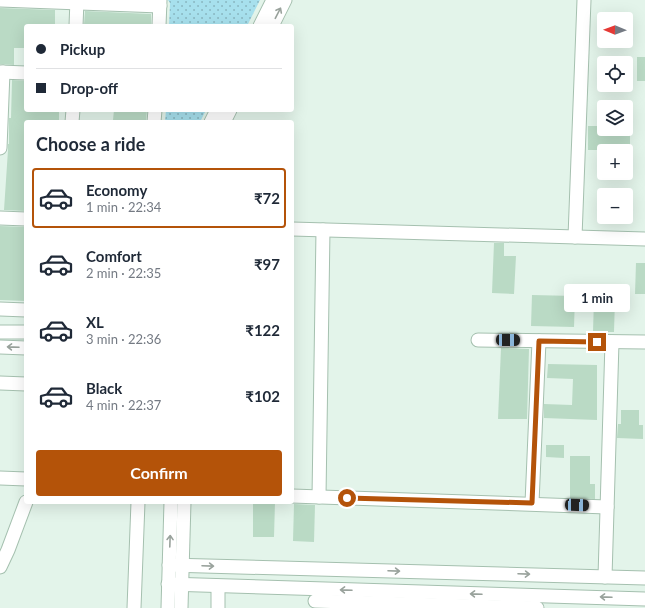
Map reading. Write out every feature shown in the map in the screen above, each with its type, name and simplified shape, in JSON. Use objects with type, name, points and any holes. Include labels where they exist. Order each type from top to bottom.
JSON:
[{"type":"street","points":[[0,0],[160,3],[159,24]]},
{"type":"street","points":[[261,24],[273,0]]},
{"type":"street","points":[[273,24],[285,0]]},
{"type":"street","points":[[575,237],[584,0]]},
{"type":"street","points":[[76,24],[77,2]]},
{"type":"street","points":[[0,148],[2,72],[24,73]]},
{"type":"street","points":[[0,218],[24,219]]},
{"type":"street","points":[[294,229],[645,239]]},
{"type":"street","points":[[319,497],[323,230]]},
{"type":"street","points":[[0,309],[24,310]]},
{"type":"street","points":[[0,332],[24,332]]},
{"type":"street","points":[[478,340],[645,342]]},
{"type":"street","points":[[532,503],[539,341]]},
{"type":"street","points":[[605,577],[612,342]]},
{"type":"street","points":[[0,347],[24,348]]},
{"type":"street","points":[[0,383],[24,384]]},
{"type":"street","points":[[0,478],[24,479]]},
{"type":"street","points":[[294,496],[532,503],[607,507]]},
{"type":"street","points":[[0,567],[25,504]]},
{"type":"street","points":[[134,608],[138,504]]},
{"type":"street","points":[[168,608],[171,504]]},
{"type":"street","points":[[181,608],[184,504]]},
{"type":"street","points":[[169,564],[645,578]]},
{"type":"street","points":[[452,572],[452,599]]},
{"type":"street","points":[[168,584],[218,586],[315,599],[645,599]]},
{"type":"street","points":[[218,586],[218,608]]},
{"type":"street","points":[[452,599],[537,608]]},
{"type":"shaded area","points":[[168,0],[260,0],[248,24],[169,24],[170,3]]},
{"type":"shaded area","points":[[166,112],[205,112],[201,120],[165,120]]},
{"type":"building","points":[[0,8],[55,10],[55,24],[24,24],[24,48],[14,48],[14,65],[0,64]]},
{"type":"building","points":[[85,11],[151,14],[151,24],[84,24]]},
{"type":"building","points":[[637,57],[645,57],[645,81],[637,81]]},
{"type":"building","points":[[12,80],[24,81],[24,112],[59,112],[59,120],[24,120],[24,211],[4,210],[9,144],[9,118],[11,118]]},
{"type":"building","points":[[114,112],[147,112],[146,120],[113,120]]},
{"type":"building","points":[[588,126],[597,126],[597,136],[630,136],[630,144],[597,144],[597,150],[588,150]]},
{"type":"building","points":[[0,226],[24,227],[24,301],[0,300]]},
{"type":"building","points":[[494,243],[504,243],[504,256],[516,256],[514,294],[492,293]]},
{"type":"building","points":[[636,263],[645,263],[645,294],[635,294]]},
{"type":"building","points":[[532,295],[575,296],[574,327],[531,326]]},
{"type":"building","points":[[594,299],[615,299],[614,332],[593,332]]},
{"type":"building","points":[[501,348],[529,349],[527,419],[498,419]]},
{"type":"building","points":[[548,364],[597,365],[597,420],[544,418],[544,404],[572,405],[573,379],[547,378]]},
{"type":"building","points":[[621,410],[639,410],[639,425],[643,425],[643,439],[617,438],[618,424],[621,424]]},
{"type":"building","points":[[546,445],[564,445],[564,458],[546,457]]},
{"type":"building","points":[[570,456],[590,456],[590,484],[595,484],[595,499],[570,498]]},
{"type":"building","points":[[253,504],[275,504],[274,537],[253,537]]},
{"type":"building","points":[[294,504],[315,505],[314,542],[293,541]]},
{"type":"route","points":[[347,498],[532,503],[539,341],[597,342]]}]
